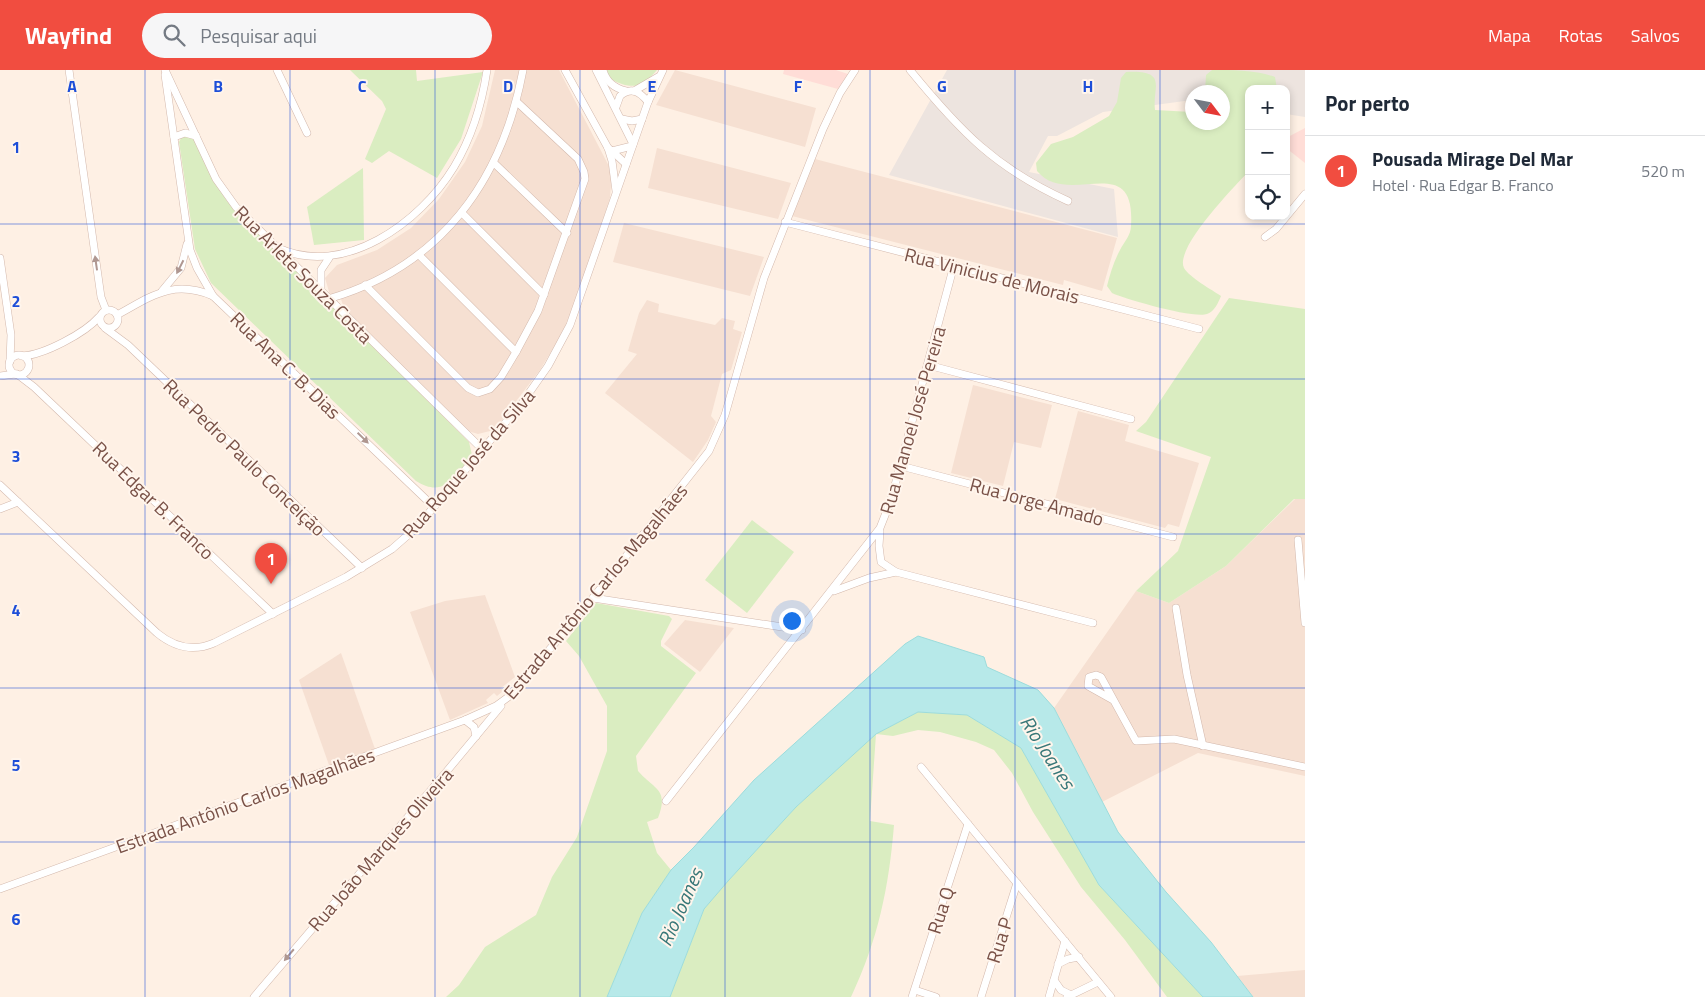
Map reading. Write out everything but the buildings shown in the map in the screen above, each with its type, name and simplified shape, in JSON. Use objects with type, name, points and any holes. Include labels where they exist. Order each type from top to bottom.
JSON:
[{"type":"street","points":[[69,70],[101,297],[106,310]]},
{"type":"street","points":[[165,70],[187,236],[193,258],[214,296]]},
{"type":"street","name":"Rua Arlete Souza Costa","points":[[165,70],[226,194],[274,246],[483,450]]},
{"type":"street","points":[[277,70],[307,132]]},
{"type":"street","points":[[274,246],[305,257],[329,258],[353,250],[383,236],[408,218],[433,194],[453,168],[470,136],[480,103],[486,70]]},
{"type":"street","points":[[328,299],[365,285],[419,255],[462,213],[479,190],[494,162],[517,102],[523,70]]},
{"type":"street","points":[[565,70],[610,150],[625,167]]},
{"type":"street","points":[[596,70],[622,119],[633,145],[610,150]]},
{"type":"street","points":[[603,70],[607,80],[618,89],[642,94],[648,102]]},
{"type":"street","name":"Rua Roque José da Silva","points":[[0,485],[157,633],[175,645],[194,648],[210,645],[362,568],[404,539],[434,507],[536,385],[560,346],[578,304],[648,102],[662,70]]},
{"type":"street","name":"Estrada Antônio Carlos Magalhães","points":[[0,889],[465,720],[505,700],[591,600],[692,475],[716,439],[726,415],[757,297],[785,222],[833,107],[855,70]]},
{"type":"street","points":[[910,70],[947,116],[985,152],[1041,188],[1068,201]]},
{"type":"street","points":[[634,91],[658,77]]},
{"type":"street","points":[[616,107],[617,99],[626,91]]},
{"type":"street","points":[[365,285],[473,391],[484,392],[495,384],[516,352],[544,295],[583,188],[584,172],[578,159],[517,102]]},
{"type":"street","points":[[622,119],[632,121],[642,119]]},
{"type":"street","points":[[174,137],[185,133],[196,136]]},
{"type":"street","points":[[610,150],[616,194]]},
{"type":"street","points":[[612,161],[625,167]]},
{"type":"street","points":[[494,162],[566,233]]},
{"type":"street","points":[[1265,237],[1276,229],[1305,194]]},
{"type":"street","points":[[462,213],[544,295]]},
{"type":"street","name":"Rua Vinicius de Morais","points":[[785,222],[1199,329]]},
{"type":"street","points":[[161,291],[181,268],[187,236]]},
{"type":"street","points":[[419,255],[516,352]]},
{"type":"street","points":[[0,258],[11,335],[11,371],[16,374]]},
{"type":"street","points":[[321,292],[321,270],[329,258]]},
{"type":"street","name":"Rua Manoel José Pereira","points":[[666,801],[832,592],[880,528],[889,510],[954,265]]},
{"type":"street","name":"Rua Ana C. B. Dias","points":[[117,319],[161,291],[184,288],[214,296],[434,507]]},
{"type":"street","points":[[0,372],[15,356],[33,355],[48,349],[90,326],[106,310],[113,310],[117,319],[112,328],[75,335]]},
{"type":"street","points":[[99,317],[100,323],[105,328]]},
{"type":"street","name":"Rua Pedro Paulo Conceição","points":[[117,319],[121,334],[128,345]]},
{"type":"street","name":"Rua Pedro Paulo Conceição","points":[[105,328],[128,345],[362,568]]},
{"type":"street","points":[[0,376],[24,373],[35,358],[48,349]]},
{"type":"street","points":[[22,356],[28,362],[28,368]]},
{"type":"street","points":[[928,365],[1131,419]]},
{"type":"street","name":"Rua Edgar B. Franco","points":[[28,368],[34,387]]},
{"type":"street","name":"Rua Edgar B. Franco","points":[[16,374],[34,387],[273,614]]},
{"type":"street","name":"Rua Jorge Amado","points":[[901,466],[1173,537]]},
{"type":"street","points":[[0,509],[18,502]]},
{"type":"street","points":[[880,528],[880,557],[884,565],[896,572],[1094,623]]},
{"type":"street","points":[[1298,540],[1305,623]]},
{"type":"street","points":[[832,592],[869,578],[896,572]]},
{"type":"street","points":[[591,600],[802,630]]},
{"type":"street","points":[[1176,608],[1187,675],[1203,746]]},
{"type":"street","name":"Rua João Marques Oliveira","points":[[254,997],[505,700]]},
{"type":"street","points":[[1112,700],[1136,742],[1174,739],[1305,767]]},
{"type":"street","points":[[465,720],[474,727],[476,736]]},
{"type":"street","points":[[921,767],[1111,997]]},
{"type":"street","name":"Rua Q","points":[[914,994],[968,824]]},
{"type":"street","name":"Rua P","points":[[981,997],[1017,883]]},
{"type":"street","points":[[1050,997],[1065,941]]},
{"type":"street","points":[[1058,964],[1068,959],[1079,957]]},
{"type":"street","points":[[1054,980],[1061,990],[1069,996],[1098,982]]},
{"type":"street","points":[[914,994],[936,997]]},
{"type":"shaded area","points":[[495,70],[559,70],[612,172],[610,198],[576,302],[560,337],[540,370],[494,430],[478,434],[468,431],[346,313],[339,294],[330,295],[325,278],[337,265],[377,250],[411,228],[439,199],[465,162],[482,126]]},
{"type":"shaded area","points":[[675,70],[816,108],[805,147],[656,105]]},
{"type":"shaded area","points":[[784,70],[836,70],[848,74],[838,89],[783,74]]},
{"type":"shaded area","points":[[947,70],[1305,70],[1305,117],[1290,115],[1290,85],[1245,85],[1245,90],[1230,91],[1230,85],[1185,85],[1185,101],[1103,112],[1057,136],[1048,136],[1029,172],[1114,189],[1118,237],[889,175]]},
{"type":"shaded area","points":[[1305,128],[1305,163],[1290,151],[1290,136]]},
{"type":"shaded area","points":[[657,148],[791,183],[778,219],[648,188]]},
{"type":"shaded area","points":[[815,159],[1117,238],[1102,291],[1064,280],[1063,285],[792,216]]},
{"type":"shaded area","points":[[624,223],[764,257],[750,296],[613,262]]},
{"type":"shaded area","points":[[647,300],[659,304],[658,312],[715,325],[722,318],[735,321],[733,329],[742,332],[731,370],[722,374],[711,416],[716,422],[708,440],[693,462],[605,393],[637,354],[628,351],[639,313]]},
{"type":"shaded area","points":[[973,385],[1052,405],[1041,448],[1014,442],[1003,486],[951,473]]},
{"type":"shaded area","points":[[1078,411],[1129,425],[1125,441],[1199,463],[1179,527],[1168,524],[1165,528],[1055,499]]},
{"type":"shaded area","points":[[1295,499],[1305,499],[1305,776],[1198,753],[1102,802],[1054,708],[1136,591],[1169,603],[1226,566]]},
{"type":"shaded area","points":[[485,595],[515,677],[501,688],[503,691],[497,696],[494,693],[486,700],[488,703],[450,720],[410,612],[445,601]]},
{"type":"shaded area","points":[[685,620],[734,628],[700,672],[664,644]]},
{"type":"shaded area","points":[[341,653],[375,749],[329,765],[299,680]]},
{"type":"shaded area","points":[[1305,970],[1305,997],[1253,997],[1237,976]]},
{"type":"green space","points":[[350,70],[416,70],[417,81],[483,72],[461,139],[437,178],[389,151],[372,163],[365,159],[386,109],[382,101]]},
{"type":"green space","points":[[607,70],[657,70],[646,81],[635,86],[629,86],[609,78]]},
{"type":"green space","points":[[1212,70],[1260,73],[1275,77],[1276,85],[1245,85],[1245,175],[1196,232],[1183,259],[1184,268],[1187,272],[1221,296],[1212,311],[1200,315],[1160,308],[1112,293],[1107,286],[1109,277],[1131,229],[1130,203],[1123,190],[1112,184],[1065,185],[1050,181],[1037,171],[1036,163],[1051,144],[1073,137],[1109,116],[1117,102],[1121,78],[1126,72],[1139,72],[1153,77],[1156,82],[1155,110],[1185,112],[1185,130],[1230,130],[1230,85],[1205,85],[1206,75]]},
{"type":"green space","points":[[189,135],[194,139],[214,181],[227,201],[469,442],[472,455],[448,483],[435,487],[426,486],[416,481],[211,283],[195,249],[179,142],[182,136]]},
{"type":"green space","points":[[363,168],[364,240],[314,245],[307,207]]},
{"type":"green space","points":[[1229,298],[1305,309],[1305,499],[1294,499],[1226,566],[1169,603],[1136,591],[1178,551],[1211,457],[1136,431],[1146,422]]},
{"type":"green space","points":[[752,520],[794,552],[747,613],[705,580]]},
{"type":"green space","points":[[596,603],[669,616],[672,619],[661,641],[661,646],[696,673],[636,756],[638,771],[661,795],[662,801],[658,818],[647,822],[657,853],[671,870],[642,913],[607,997],[446,997],[459,985],[485,947],[536,915],[552,877],[577,837],[607,751],[607,706],[579,656],[566,641]]},
{"type":"green space","points":[[918,712],[967,715],[1021,748],[1099,885],[1203,997],[1167,997],[1125,940],[1081,887],[1033,812],[1012,773],[994,750],[976,742],[940,732],[918,730],[893,736],[876,734]]},
{"type":"green space","points":[[876,734],[870,821],[894,825],[892,848],[881,913],[868,955],[851,997],[670,997],[704,909],[796,807]]},
{"type":"water","name":"Rio Joanes","points":[[918,636],[984,657],[987,667],[1038,690],[1054,708],[1118,832],[1166,892],[1211,942],[1253,997],[1203,997],[1099,885],[1021,748],[967,715],[918,712],[876,734],[796,807],[728,881],[704,909],[670,997],[607,997],[642,913],[671,870],[754,780],[905,644]]},
{"type":"place","name":"Pousada Mirage Del Mar","points":[[271,584]]}]
